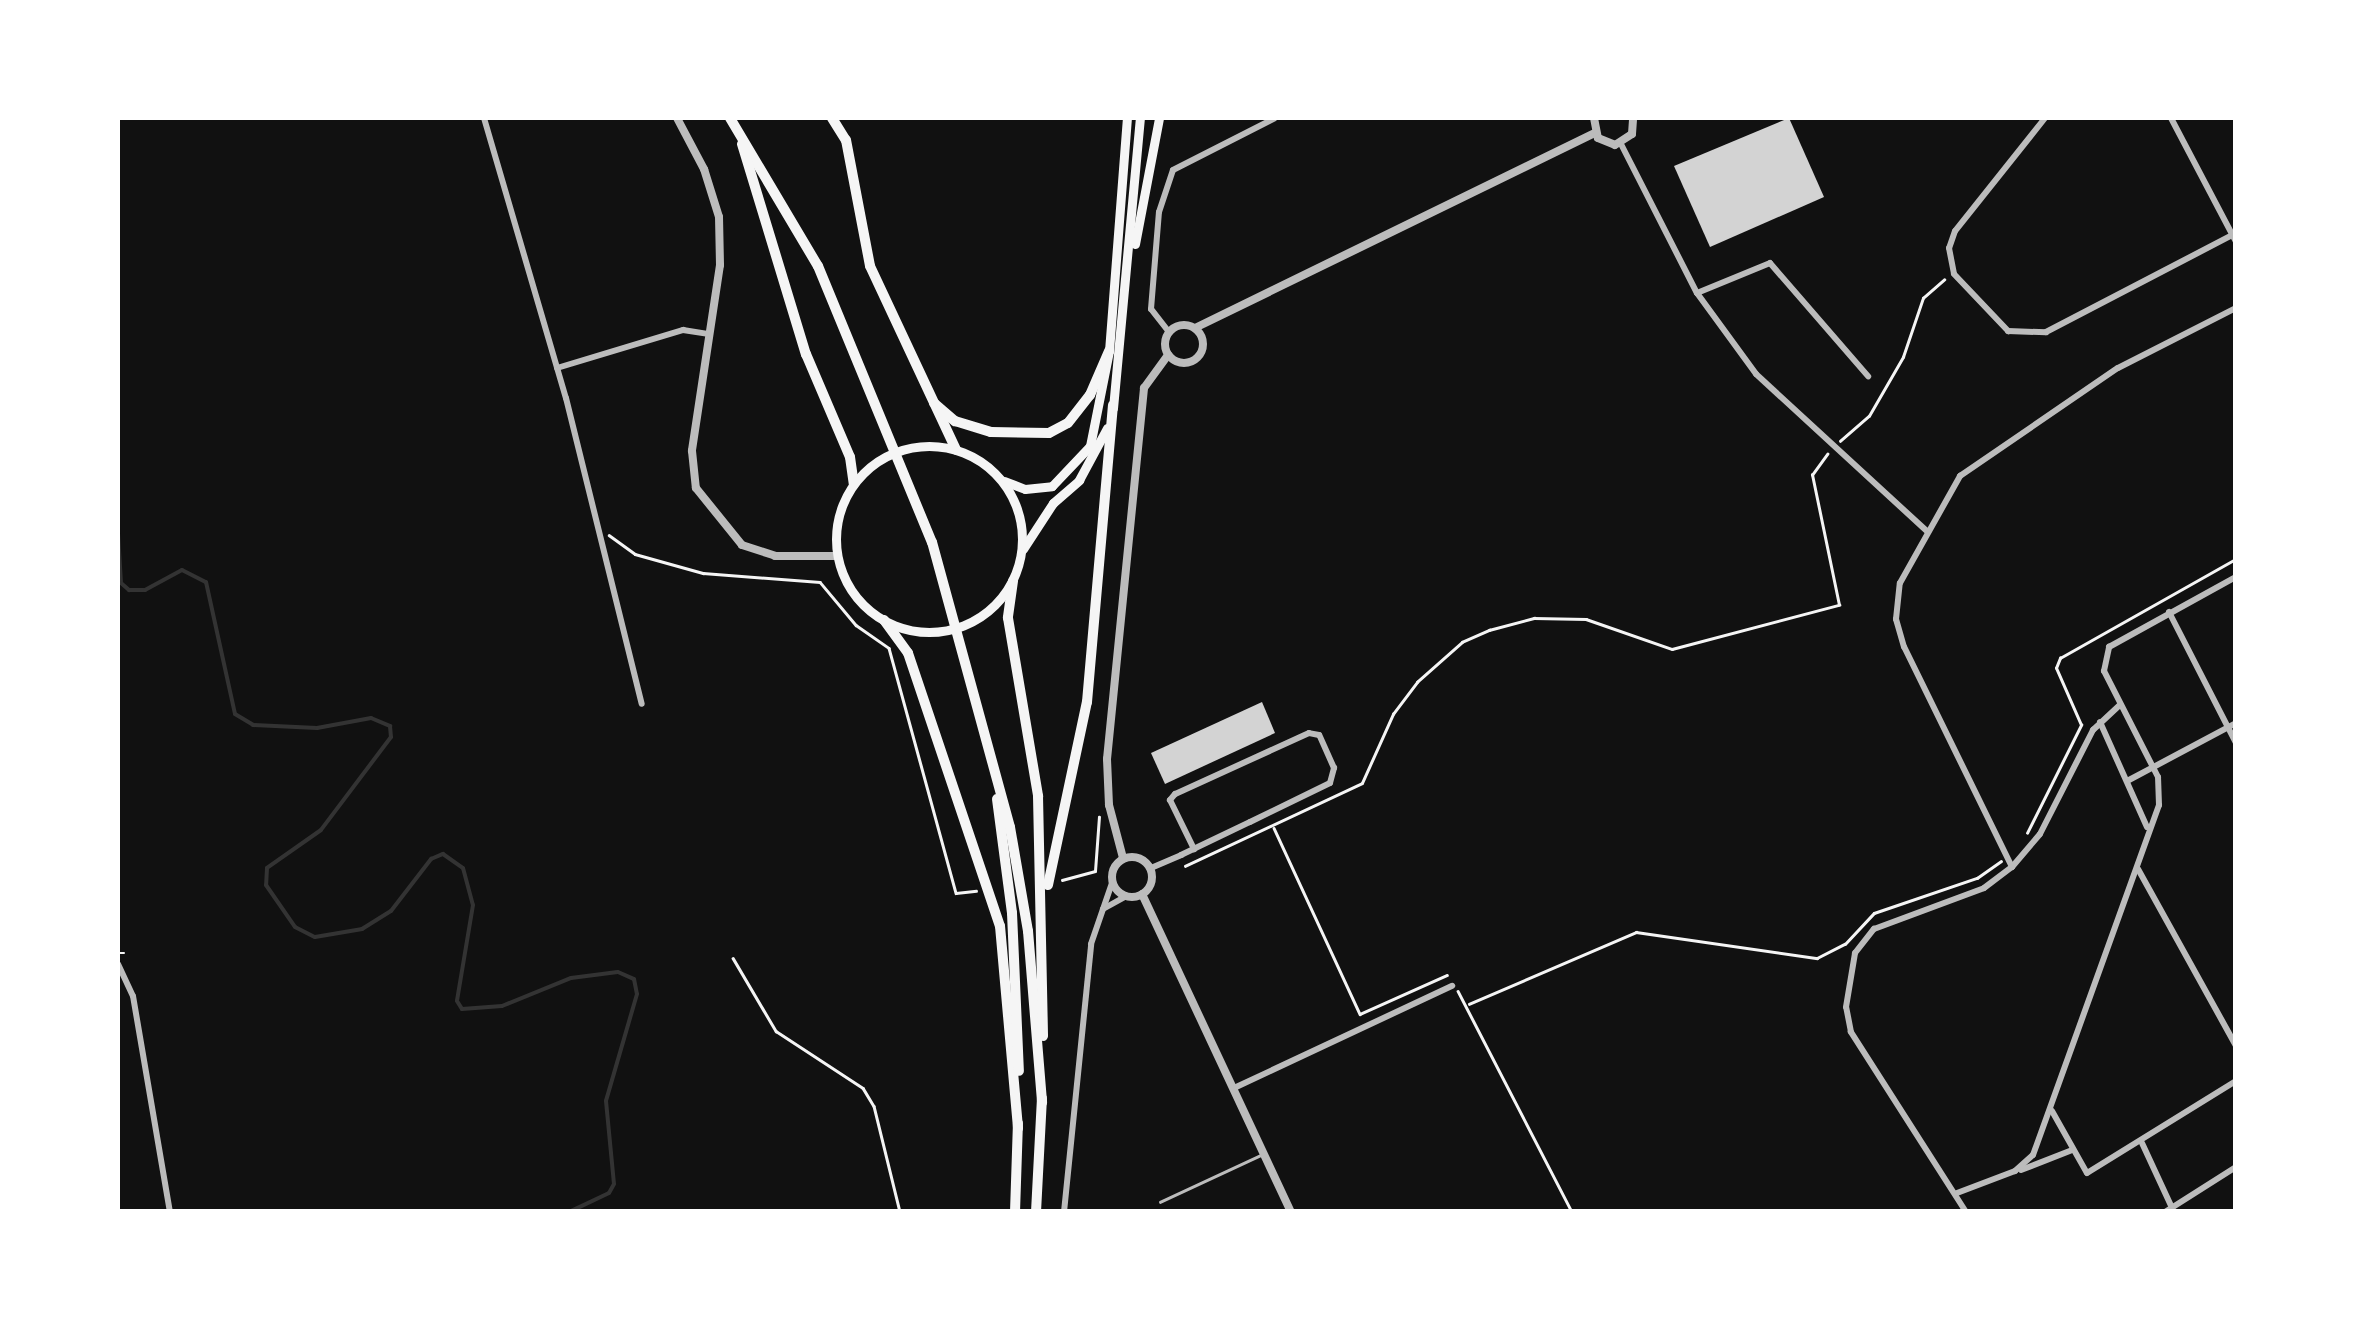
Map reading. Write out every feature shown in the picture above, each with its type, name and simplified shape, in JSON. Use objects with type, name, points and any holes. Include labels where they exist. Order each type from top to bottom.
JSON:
[{"type":"highway","points":[[730,118],[818,266],[892,433],[962,644],[986,730],[1028,931],[1042,1102]]},
{"type":"highway","points":[[832,118],[846,140],[870,266],[924,390],[956,450]]},
{"type":"highway","points":[[738,129],[806,354],[846,444],[854,484]]},
{"type":"highway","points":[[924,390],[955,421],[990,432],[1049,433],[1068,423],[1090,394],[1109,351]]},
{"type":"highway","points":[[1036,1212],[1045,916],[1052,846],[1087,702],[1114,405]]},
{"type":"highway","points":[[1013,580],[1008,618],[1031,733],[1045,916]]},
{"type":"highway","points":[[884,620],[908,652],[1000,926],[1018,1128]]},
{"type":"highway","points":[[986,730],[1012,913],[1018,1128],[1015,1212]]},
{"type":"main road","points":[[1127,118],[1109,351],[1099,418],[1078,463],[1042,488],[1002,480],[956,450],[899,451],[854,484],[836,531],[838,556],[854,594],[884,620],[932,632],[957,628],[999,601],[1013,580],[1022,552],[1053,503],[1091,464],[1114,405],[1140,118]]},
{"type":"main road","points":[[1129,266],[1153,176],[1159,118]]},
{"type":"main road","points":[[1002,480],[1018,514],[1022,552]]},
{"type":"street","points":[[484,118],[558,368],[642,704]]},
{"type":"street","points":[[678,118],[704,169],[718,217],[720,265],[692,450],[696,488],[742,545],[775,556],[838,556]]},
{"type":"street","points":[[1066,1209],[1091,944],[1122,858],[1111,816],[1107,760],[1144,388],[1168,355],[1168,332],[1151,309],[1159,212],[1173,170],[1275,118]]},
{"type":"street","points":[[1594,118],[1595,133],[1608,144],[1620,144],[1632,134],[1632,118]]},
{"type":"street","points":[[2045,118],[1955,231],[1949,260],[1954,274],[1992,317],[2019,336],[2046,332],[2234,237],[2171,118]]},
{"type":"street","points":[[1195,328],[1595,133]]},
{"type":"street","points":[[1620,144],[1697,293],[1756,374],[1831,449],[1927,531]]},
{"type":"street","points":[[1697,293],[1770,263],[1868,376]]},
{"type":"street","points":[[2012,867],[1896,619],[1900,583],[1960,476],[2118,368],[2236,308]]},
{"type":"street","points":[[1168,332],[1184,324],[1195,328],[1203,342],[1197,358],[1185,363],[1168,355]]},
{"type":"street","points":[[558,368],[683,330],[708,334]]},
{"type":"street","points":[[2016,1172],[2033,1155],[2052,1110],[2159,805],[2154,767],[2104,671],[2109,647],[2236,578]]},
{"type":"street","points":[[2169,612],[2231,725],[2236,743]]},
{"type":"street","points":[[1966,1212],[1957,1192],[1854,1040],[1848,986],[1855,953],[1874,929],[1984,888],[2012,867],[2040,834],[2100,722],[2120,705]]},
{"type":"street","points":[[2100,722],[2148,828]]},
{"type":"street","points":[[2129,780],[2231,725]]},
{"type":"street","points":[[1151,868],[1194,849],[1330,783],[1334,768],[1319,735],[1309,733],[1170,798],[1194,849]]},
{"type":"street","points":[[1102,910],[1126,896],[1142,894],[1152,880],[1151,868],[1136,856],[1122,858]]},
{"type":"street","points":[[2138,868],[2236,1046]]},
{"type":"street","points":[[1112,883],[1126,896]]},
{"type":"street","points":[[1142,894],[1291,1212]]},
{"type":"street","points":[[118,964],[132,996],[170,1212]]},
{"type":"street","points":[[1234,1088],[1452,986]]},
{"type":"street","points":[[2052,1110],[2087,1173],[2142,1144],[2236,1081]]},
{"type":"street","points":[[2142,1144],[2168,1210],[2236,1167]]},
{"type":"street","points":[[1957,1192],[2072,1150]]},
{"type":"lane","points":[[1160,1202],[1264,1154]]},
{"type":"path","points":[[1180,855],[1186,869],[1362,782],[1393,714],[1425,672],[1462,642],[1489,630],[1569,618],[1672,648],[1839,605],[1812,475],[1831,449],[1869,416],[1903,357],[1923,298],[1954,274]]},
{"type":"path","points":[[600,528],[636,554],[702,573],[820,582],[856,625],[889,648],[956,893],[976,891]]},
{"type":"path","points":[[1469,1004],[1636,932],[1803,956],[1835,951],[1874,913],[1977,878],[2007,856],[2030,828],[2082,726],[2056,668],[2066,652],[2236,559]]},
{"type":"path","points":[[1060,880],[1095,871],[1096,821],[1111,816]]},
{"type":"path","points":[[1274,827],[1360,1014],[1447,975]]},
{"type":"path","points":[[118,953],[124,953]]},
{"type":"path","points":[[733,958],[776,1031],[868,1097],[900,1212]]},
{"type":"path","points":[[1452,986],[1469,1004],[1572,1212]]},
{"type":"building","points":[[1789,118],[1824,197],[1710,247],[1674,166]]},
{"type":"building","points":[[1262,702],[1275,733],[1165,784],[1151,753]]},
{"type":"waterway","points":[[118,533],[121,583],[129,590],[145,590],[182,570],[206,582],[235,714],[253,725],[317,728],[371,718],[390,726],[391,737],[321,830],[267,868],[266,885],[295,927],[315,937],[362,929],[391,911],[431,859],[443,854],[463,868],[473,905],[457,1001],[462,1009],[502,1006],[571,978],[618,972],[634,979],[637,994],[606,1101],[614,1184],[609,1193],[569,1212]]}]
